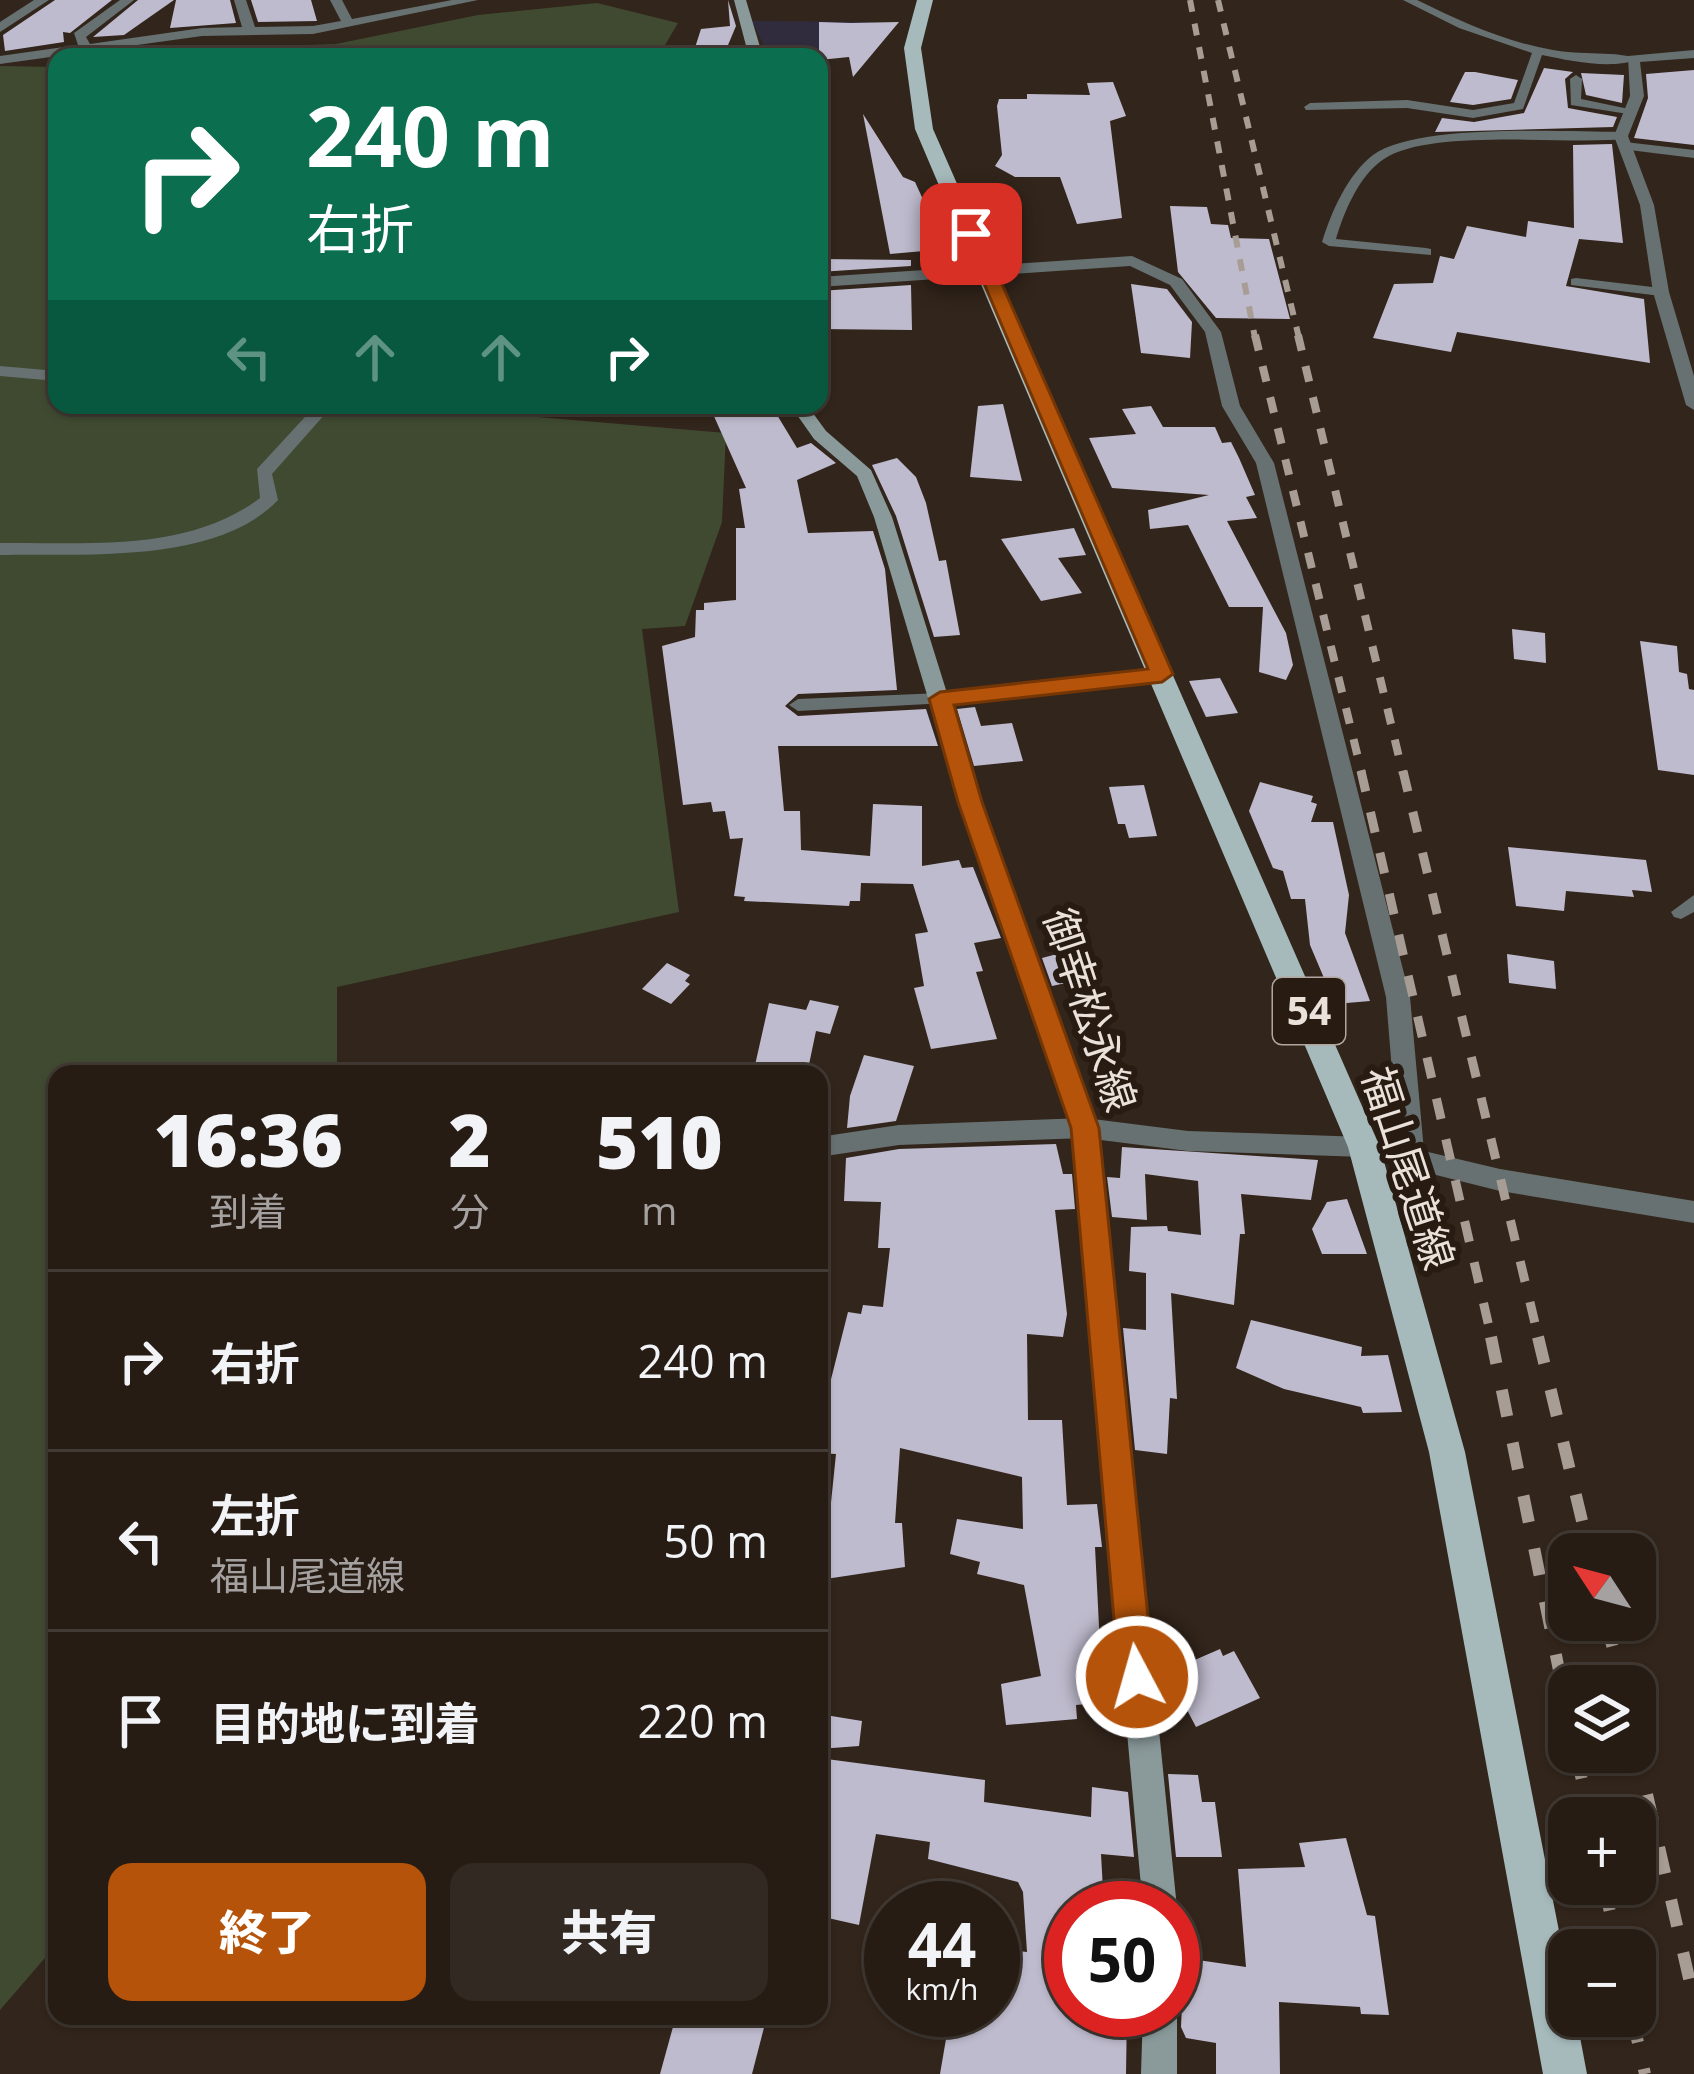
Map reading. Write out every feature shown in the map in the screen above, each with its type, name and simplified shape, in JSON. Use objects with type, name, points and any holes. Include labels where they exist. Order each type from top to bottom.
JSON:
[{"type":"main road","points":[[740,0],[753,48]]},
{"type":"main road","name":"福山尾道線","points":[[925,0],[917,15],[910,68],[919,108],[1364,1147],[1447,1452],[1565,2074]]},
{"type":"main road","name":"御幸松永線","points":[[805,414],[820,435],[865,474],[970,802],[1085,1128],[1157,1881]]},
{"type":"main road","points":[[1159,2074],[1160,2037]]},
{"type":"street","points":[[0,28],[43,0]]},
{"type":"street","points":[[86,48],[79,36],[128,0]]},
{"type":"street","points":[[240,0],[250,32]]},
{"type":"street","points":[[336,0],[348,22]]},
{"type":"street","points":[[91,48],[136,38],[348,22],[422,4],[472,0]]},
{"type":"street","points":[[0,60],[48,54]]},
{"type":"street","points":[[1694,54],[1633,59],[1637,96],[1628,110],[1623,141],[1647,205],[1660,292],[1694,405]]},
{"type":"street","points":[[828,282],[1132,261],[1176,283],[1213,332],[1231,406],[1264,463],[1398,997],[1412,1160]]},
{"type":"street","points":[[0,371],[48,375]]},
{"type":"street","points":[[0,549],[139,544],[229,528],[269,500],[262,473],[318,414]]},
{"type":"street","points":[[940,699],[1162,674]]},
{"type":"street","points":[[828,1146],[898,1135],[1085,1128],[1188,1142],[1364,1147],[1694,1212]]},
{"type":"lane","points":[[1408,0],[1536,55],[1566,61],[1633,59]]},
{"type":"lane","points":[[1310,107],[1407,104],[1501,112],[1519,106],[1536,55]]},
{"type":"lane","points":[[1576,79],[1575,102],[1628,110]]},
{"type":"lane","points":[[1426,252],[1329,242],[1366,170],[1383,153],[1460,141],[1623,141],[1694,154]]},
{"type":"lane","points":[[1576,282],[1660,292]]},
{"type":"lane","points":[[798,705],[940,699]]},
{"type":"shaded area","points":[[752,21],[873,22],[845,51],[765,48]]},
{"type":"green space","points":[[597,3],[678,23],[663,48],[218,48],[336,44],[478,15]]},
{"type":"green space","points":[[0,66],[48,67],[48,414],[501,414],[726,433],[722,522],[685,626],[642,629],[679,912],[337,987],[337,1065],[48,1065],[48,1954],[0,2010]]},
{"type":"building","points":[[55,0],[112,0],[70,33],[63,32],[64,42],[5,51],[3,35]]},
{"type":"building","points":[[138,0],[174,0],[124,35],[93,37]]},
{"type":"building","points":[[176,0],[230,0],[236,23],[170,28]]},
{"type":"building","points":[[251,0],[311,0],[317,21],[258,22]]},
{"type":"building","points":[[728,0],[736,26],[727,48],[695,48],[701,29],[730,26]]},
{"type":"building","points":[[819,22],[899,22],[853,77],[849,57],[828,59],[828,48],[819,48]]},
{"type":"building","points":[[1544,68],[1573,72],[1565,79],[1568,108],[1617,117],[1613,127],[1435,132],[1442,118],[1474,122],[1524,113]]},
{"type":"building","points":[[1694,70],[1694,145],[1634,138],[1648,98],[1646,74]]},
{"type":"building","points":[[1465,72],[1518,80],[1511,99],[1473,105],[1450,102]]},
{"type":"building","points":[[1581,73],[1624,75],[1622,103],[1586,95]]},
{"type":"building","points":[[1113,82],[1126,116],[1110,121],[1122,218],[1077,224],[1060,177],[1015,177],[995,166],[1002,155],[997,106],[999,99],[1027,99],[1027,94],[1090,95],[1087,83]]},
{"type":"building","points":[[863,114],[903,177],[915,182],[932,219],[942,218],[958,248],[890,254]]},
{"type":"building","points":[[1612,144],[1623,243],[1579,239],[1566,286],[1644,299],[1650,363],[1457,332],[1451,352],[1373,338],[1394,284],[1433,283],[1440,256],[1454,259],[1467,226],[1526,237],[1528,221],[1574,228],[1573,145]]},
{"type":"building","points":[[1170,206],[1207,207],[1211,224],[1228,225],[1231,238],[1269,239],[1290,319],[1216,318],[1178,272]]},
{"type":"building","points":[[828,259],[911,260],[911,266],[828,271]]},
{"type":"building","points":[[1131,284],[1167,289],[1192,322],[1190,358],[1141,353]]},
{"type":"building","points":[[911,285],[912,330],[828,329],[828,290]]},
{"type":"building","points":[[1003,404],[1022,481],[970,477],[978,406]]},
{"type":"building","points":[[1151,406],[1163,427],[1215,427],[1222,443],[1231,442],[1239,458],[1255,495],[1246,497],[1257,518],[1227,521],[1286,633],[1293,665],[1286,680],[1259,672],[1263,607],[1229,607],[1188,525],[1150,529],[1148,510],[1209,495],[1112,488],[1089,438],[1136,434],[1122,409]]},
{"type":"building","points":[[713,414],[776,414],[797,448],[811,443],[836,463],[797,480],[808,533],[873,531],[885,569],[897,690],[798,694],[785,706],[798,716],[926,709],[938,746],[778,746],[784,811],[800,811],[801,850],[870,856],[873,804],[922,806],[922,866],[959,860],[962,868],[973,867],[1001,938],[974,943],[983,971],[976,972],[997,1039],[931,1049],[914,988],[924,986],[915,934],[928,932],[913,884],[861,883],[860,901],[850,901],[849,906],[744,901],[745,897],[734,896],[743,838],[730,839],[725,811],[713,812],[711,802],[683,805],[662,646],[695,637],[696,610],[704,610],[704,603],[736,600],[736,528],[745,528],[739,489],[746,488]]},
{"type":"building","points":[[897,458],[916,477],[926,503],[939,561],[946,560],[960,635],[934,637],[896,516],[872,465]]},
{"type":"building","points":[[1074,528],[1086,555],[1058,558],[1082,593],[1041,601],[1001,539]]},
{"type":"building","points":[[1512,629],[1545,633],[1546,663],[1514,659]]},
{"type":"building","points":[[1640,641],[1677,646],[1679,672],[1687,674],[1689,689],[1694,690],[1694,775],[1658,770]]},
{"type":"building","points":[[1220,678],[1238,713],[1206,717],[1189,681]]},
{"type":"building","points":[[975,707],[981,726],[1012,723],[1023,761],[974,766],[957,709]]},
{"type":"building","points":[[1260,782],[1313,796],[1311,802],[1317,804],[1311,822],[1333,822],[1349,895],[1345,933],[1370,1001],[1335,1004],[1310,945],[1305,899],[1291,899],[1283,871],[1273,868],[1249,811]]},
{"type":"building","points":[[1144,785],[1157,836],[1129,838],[1125,824],[1118,824],[1109,787]]},
{"type":"building","points":[[1508,847],[1646,860],[1652,892],[1632,890],[1634,897],[1566,891],[1564,911],[1516,906]]},
{"type":"building","points":[[1061,953],[1075,981],[1052,986],[1042,958]]},
{"type":"building","points":[[1507,954],[1554,961],[1556,989],[1509,983]]},
{"type":"building","points":[[667,963],[690,975],[685,981],[690,984],[671,1004],[642,989]]},
{"type":"building","points":[[810,1000],[839,1006],[830,1034],[816,1031],[809,1065],[755,1065],[769,1003],[806,1010]]},
{"type":"building","points":[[864,1055],[914,1066],[896,1121],[847,1128],[850,1096]]},
{"type":"building","points":[[1056,1144],[1063,1174],[1072,1174],[1075,1209],[1055,1210],[1067,1314],[1063,1337],[1027,1334],[1028,1420],[1062,1420],[1067,1505],[1097,1504],[1102,1547],[1095,1547],[1100,1646],[1108,1702],[1076,1705],[1077,1719],[1006,1725],[1001,1684],[1041,1676],[1024,1585],[977,1574],[980,1562],[950,1554],[957,1519],[1023,1529],[1022,1477],[900,1448],[895,1523],[902,1523],[905,1567],[828,1579],[828,1522],[836,1454],[828,1454],[828,1391],[848,1312],[861,1314],[863,1305],[883,1307],[890,1248],[878,1248],[881,1202],[844,1201],[846,1158],[899,1149]]},
{"type":"building","points":[[1122,1147],[1318,1160],[1311,1200],[1241,1194],[1245,1234],[1240,1234],[1234,1305],[1171,1293],[1177,1399],[1170,1398],[1167,1454],[1135,1450],[1123,1328],[1146,1330],[1146,1273],[1129,1271],[1131,1227],[1167,1226],[1168,1231],[1201,1235],[1198,1181],[1145,1174],[1147,1220],[1112,1217],[1107,1177],[1120,1178]]},
{"type":"building","points":[[1347,1199],[1367,1254],[1322,1254],[1312,1229],[1327,1202]]},
{"type":"building","points":[[1251,1320],[1362,1347],[1361,1356],[1388,1355],[1402,1412],[1363,1413],[1361,1407],[1284,1389],[1236,1368]]},
{"type":"building","points":[[1220,1649],[1223,1656],[1234,1651],[1260,1698],[1196,1727],[1167,1672]]},
{"type":"building","points":[[828,1715],[862,1721],[859,1746],[828,1748]]},
{"type":"building","points":[[828,1759],[985,1780],[984,1802],[1091,1817],[1092,1787],[1128,1792],[1134,1857],[1101,1854],[1102,1881],[1044,1881],[1044,2037],[1127,2037],[1126,2074],[940,2074],[946,2037],[1020,2037],[1020,1951],[1027,1952],[1020,1881],[928,1859],[930,1842],[876,1834],[859,1925],[828,1918]]},
{"type":"building","points":[[1168,1774],[1198,1775],[1202,1802],[1215,1802],[1222,1857],[1176,1857]]},
{"type":"building","points":[[1346,1838],[1367,1915],[1375,1916],[1389,2015],[1361,2014],[1360,2007],[1279,2002],[1280,2074],[1216,2074],[1216,2043],[1186,2037],[1200,2037],[1200,1960],[1246,1967],[1238,1869],[1305,1867],[1299,1843]]},
{"type":"building","points":[[674,2025],[765,2025],[752,2074],[660,2074]]},
{"type":"railway","points":[[1190,0],[1255,338]]},
{"type":"railway","points":[[1218,0],[1299,338]]},
{"type":"railway","points":[[1255,335],[1362,774]]},
{"type":"railway","points":[[1298,335],[1403,774]]},
{"type":"railway","points":[[1361,771],[1492,1340]]},
{"type":"railway","points":[[1403,771],[1539,1340]]},
{"type":"railway","points":[[1491,1337],[1558,1665]]},
{"type":"railway","points":[[1538,1337],[1585,1533]]},
{"type":"railway","points":[[1611,1641],[1617,1665]]},
{"type":"railway","points":[[1580,1773],[1586,1797]]},
{"type":"railway","points":[[1642,1773],[1694,2000]]},
{"type":"railway","points":[[1608,1905],[1614,1929]]},
{"type":"railway","points":[[1637,2037],[1645,2074]]},
{"type":"route","points":[[971,234],[1162,674],[940,699],[970,802],[1085,1128],[1137,1677]]}]
